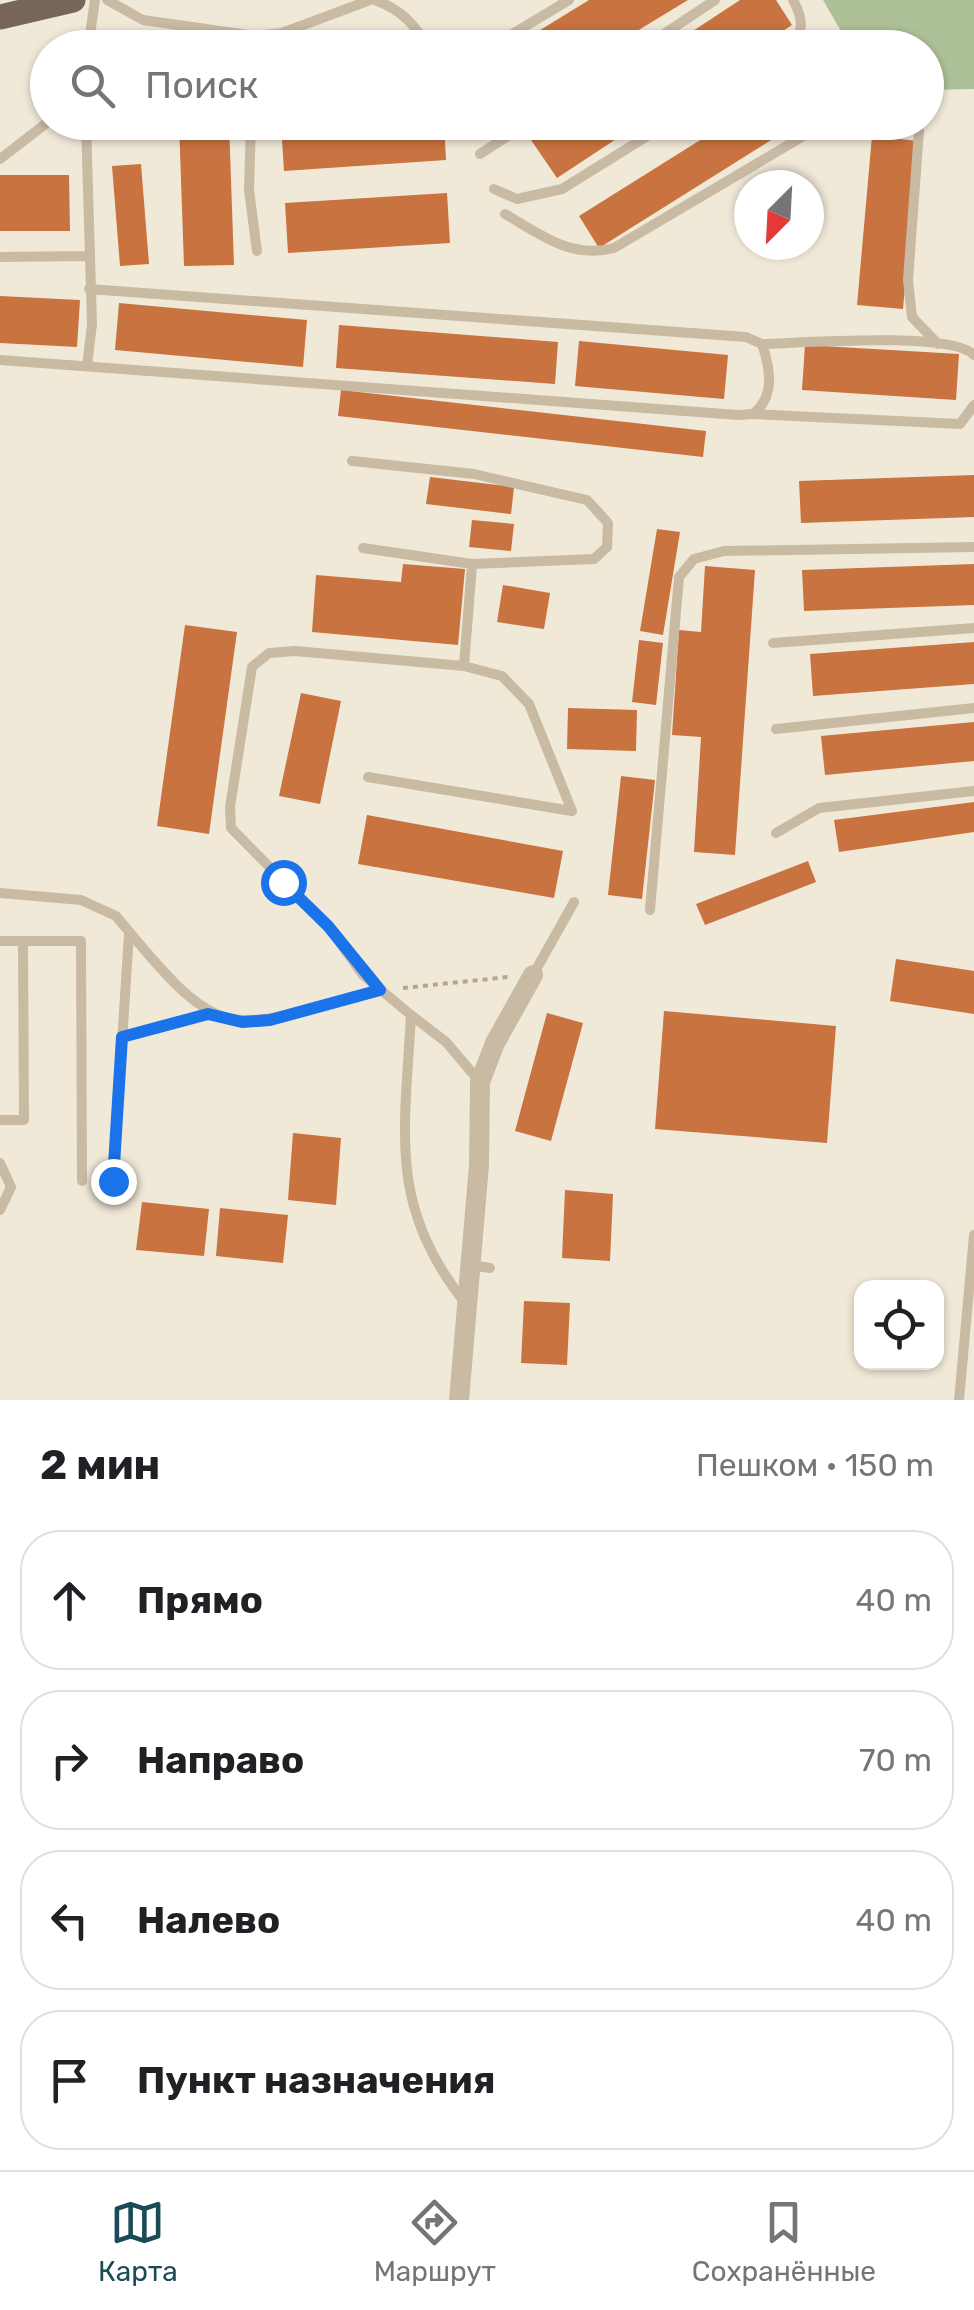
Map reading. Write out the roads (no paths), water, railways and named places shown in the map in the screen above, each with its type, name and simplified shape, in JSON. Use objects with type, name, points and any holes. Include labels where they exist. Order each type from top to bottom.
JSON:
[{"type":"main road","points":[[0,17],[73,0]]},
{"type":"street","points":[[460,1400],[467,1305],[480,1267],[480,1082],[495,1043],[533,975]]},
{"type":"lane","points":[[91,30],[95,0]]},
{"type":"lane","points":[[107,0],[143,20],[213,30]]},
{"type":"lane","points":[[293,30],[372,0],[395,8],[418,30]]},
{"type":"lane","points":[[519,30],[569,0]]},
{"type":"lane","points":[[670,30],[715,0]]},
{"type":"lane","points":[[793,0],[802,23],[800,30]]},
{"type":"lane","points":[[0,159],[30,136]]},
{"type":"lane","points":[[86,140],[92,324],[86,366]]},
{"type":"lane","points":[[250,140],[249,190],[257,251]]},
{"type":"lane","points":[[480,154],[501,140]]},
{"type":"lane","points":[[494,189],[518,199],[562,189],[641,140]]},
{"type":"lane","points":[[504,214],[564,248],[594,253],[614,248],[797,140]]},
{"type":"lane","points":[[918,140],[908,280],[912,318],[938,344]]},
{"type":"lane","points":[[0,256],[88,256]]},
{"type":"lane","points":[[90,289],[746,337],[762,344],[938,344],[966,347],[974,355]]},
{"type":"lane","points":[[753,414],[768,394],[769,364],[762,344]]},
{"type":"lane","points":[[0,360],[753,414],[960,424],[974,406]]},
{"type":"lane","points":[[352,461],[474,474],[586,500],[608,522],[606,547],[594,559],[472,564],[363,548]]},
{"type":"lane","points":[[650,910],[679,577],[694,558],[724,551],[974,547]]},
{"type":"lane","points":[[464,666],[472,564]]},
{"type":"lane","points":[[773,644],[974,628]]},
{"type":"lane","points":[[368,777],[572,811],[528,704],[502,676],[464,666],[295,651],[269,653],[252,666],[230,807],[231,828],[328,926],[380,990],[446,1042],[480,1082]]},
{"type":"lane","points":[[776,729],[974,708]]},
{"type":"lane","points":[[776,834],[819,808],[974,790]]},
{"type":"lane","points":[[0,893],[91,903],[116,916],[161,971],[208,1014],[242,1022],[270,1020],[380,990]]},
{"type":"lane","points":[[533,975],[574,902]]},
{"type":"lane","points":[[113,1181],[129,933]]},
{"type":"lane","points":[[0,941],[81,941],[82,1182]]},
{"type":"lane","points":[[0,1120],[24,1120],[23,941]]},
{"type":"lane","points":[[412,1014],[403,1167],[410,1204],[436,1262],[467,1305]]},
{"type":"lane","points":[[0,1163],[11,1186],[0,1210]]},
{"type":"lane","points":[[959,1400],[968,1342],[974,1235]]}]
